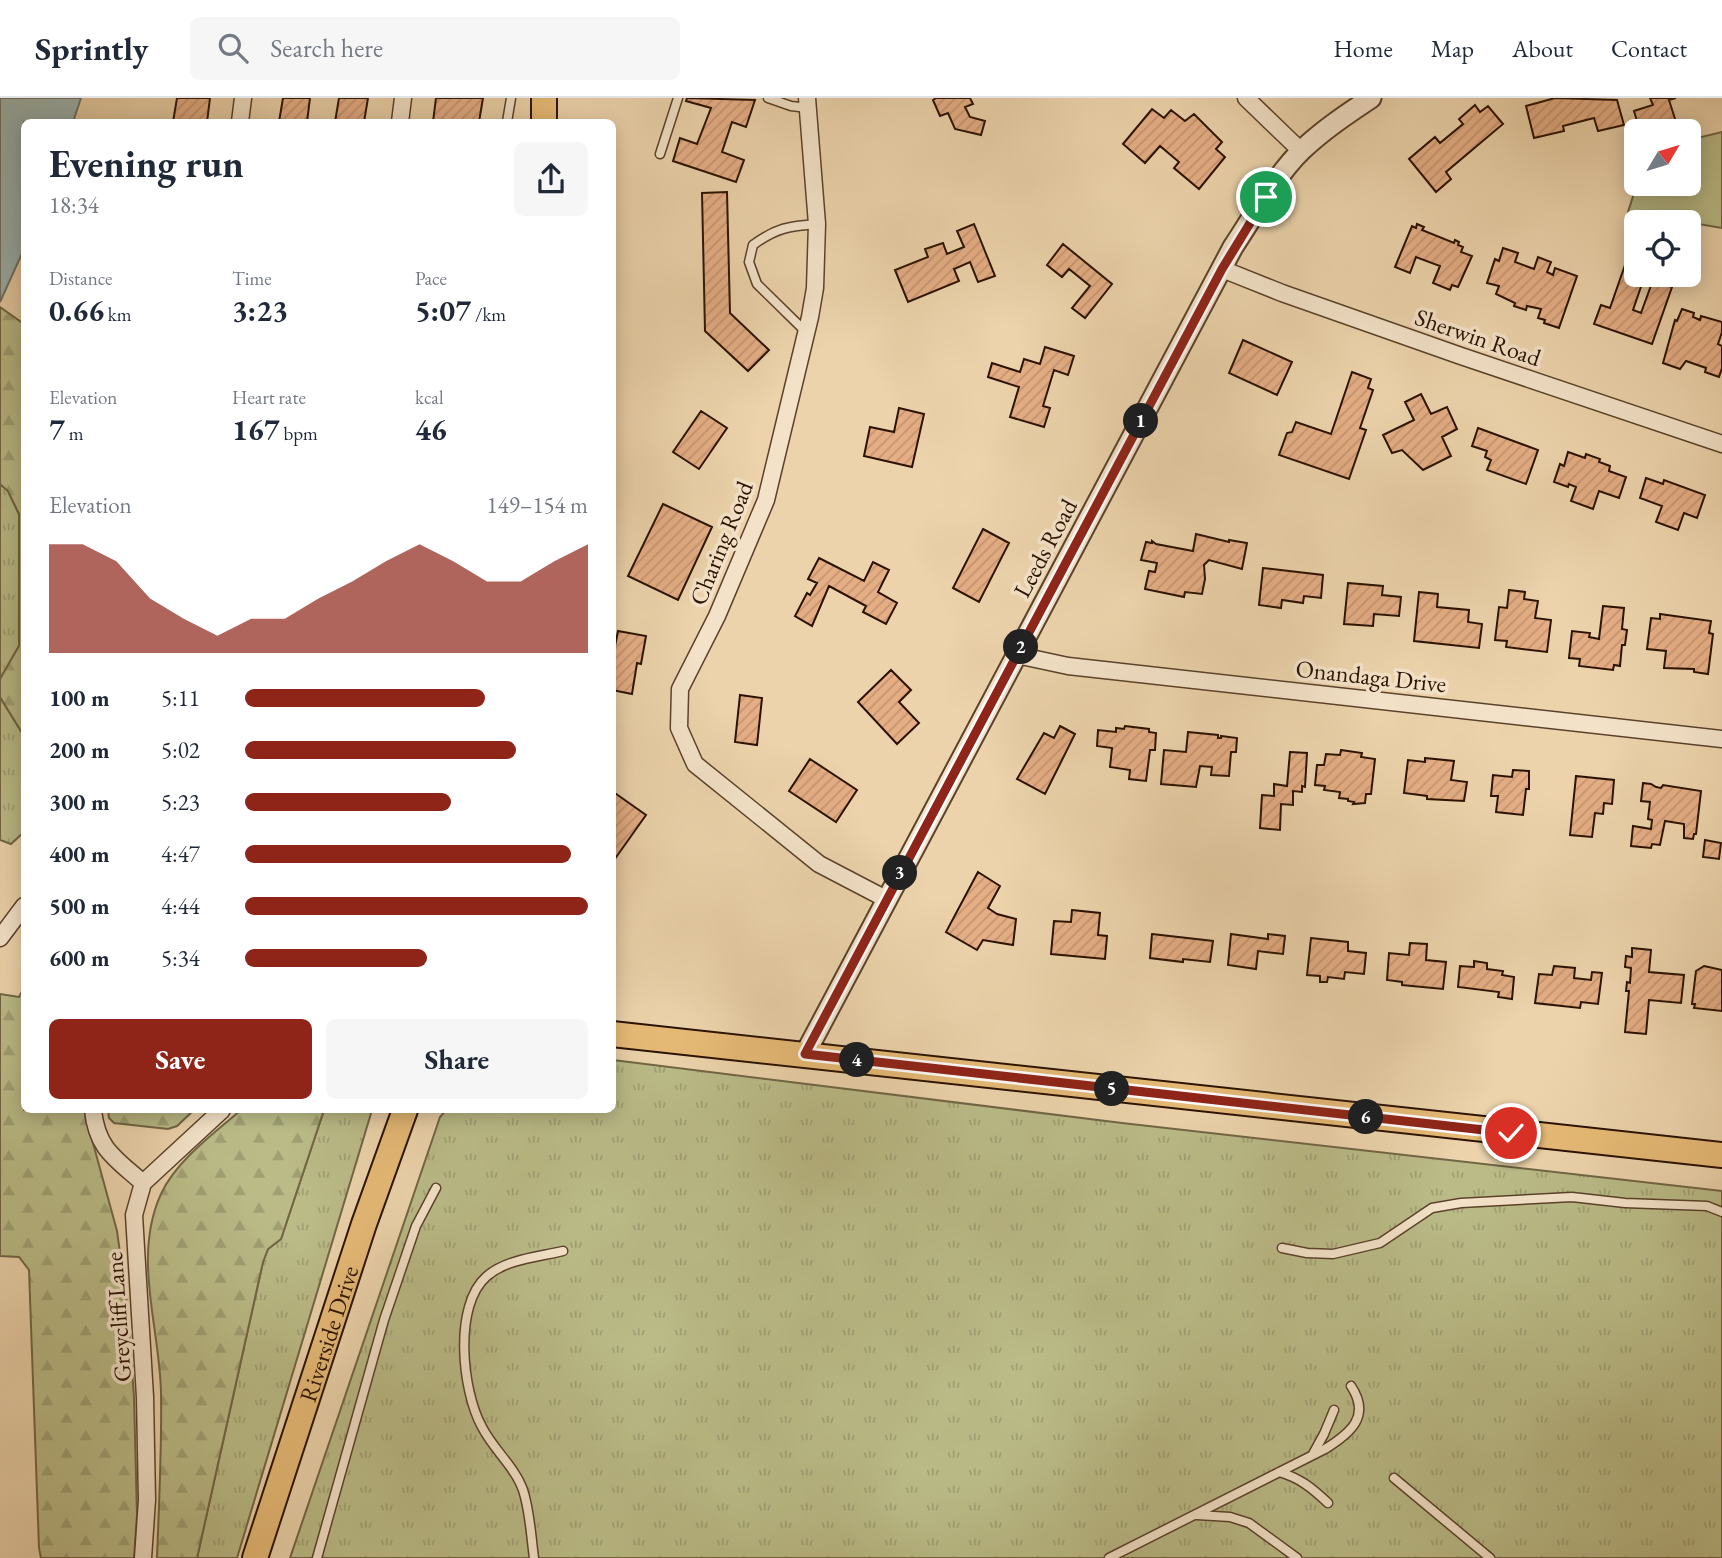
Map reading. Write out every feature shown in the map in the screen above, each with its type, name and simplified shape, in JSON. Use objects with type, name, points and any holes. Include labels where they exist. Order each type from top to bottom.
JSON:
[{"type":"main road","points":[[544,98],[544,119]]},
{"type":"main road","points":[[616,1034],[1722,1156]]},
{"type":"main road","name":"Riverside Drive","points":[[255,1558],[364,1224],[404,1113]]},
{"type":"street","points":[[240,119],[243,98]]},
{"type":"street","points":[[400,119],[403,98]]},
{"type":"street","points":[[1246,98],[1301,151]]},
{"type":"street","name":"Leeds Road","points":[[805,1054],[1222,269],[1266,197],[1301,151],[1341,118],[1371,98]]},
{"type":"street","name":"Charing Road","points":[[808,103],[817,224],[815,288],[806,333],[766,500],[717,616],[680,689],[679,729],[695,764],[819,864],[886,899]]},
{"type":"street","name":"Sherwin Road","points":[[1222,269],[1461,356],[1722,444]]},
{"type":"street","name":"Onandaga Drive","points":[[1017,655],[1081,667],[1722,739]]},
{"type":"street","points":[[0,938],[21,910]]},
{"type":"street","points":[[93,1113],[96,1131],[110,1155],[143,1183],[219,1113]]},
{"type":"street","name":"Greycliff Lane","points":[[143,1183],[134,1215],[145,1397],[147,1500],[143,1558]]},
{"type":"lane","points":[[508,119],[511,98]]},
{"type":"lane","points":[[660,154],[678,98]]},
{"type":"lane","points":[[768,98],[791,106],[808,103]]},
{"type":"lane","points":[[806,333],[757,284],[749,262],[753,245],[770,232],[785,227],[817,224]]},
{"type":"lane","points":[[317,1558],[384,1320],[416,1226],[436,1188]]},
{"type":"lane","points":[[1282,1248],[1333,1254],[1380,1243],[1432,1208],[1461,1203],[1572,1197],[1625,1203],[1707,1206],[1722,1212]]},
{"type":"lane","points":[[534,1558],[523,1488],[481,1427],[472,1401],[465,1359],[467,1313],[472,1296],[486,1277],[507,1264],[562,1251]]},
{"type":"lane","points":[[1109,1558],[1339,1440],[1351,1430],[1359,1417],[1357,1396],[1351,1385]]},
{"type":"lane","points":[[1312,1456],[1334,1410]]},
{"type":"lane","points":[[1279,1472],[1295,1476],[1308,1484],[1328,1503]]},
{"type":"lane","points":[[1394,1478],[1490,1558]]},
{"type":"lane","points":[[1194,1514],[1230,1517],[1249,1522],[1297,1558]]},
{"type":"green space","points":[[1722,132],[1722,228],[1701,224],[1701,210],[1629,210],[1633,196],[1701,196],[1701,137]]},
{"type":"green space","points":[[0,307],[21,322],[21,731],[0,697],[0,679],[19,646],[19,514],[8,491],[0,484]]},
{"type":"green space","points":[[0,484],[8,491],[19,514],[19,646],[0,679]]},
{"type":"green space","points":[[0,697],[21,731],[21,835],[11,844],[0,840]]},
{"type":"green space","points":[[21,993],[21,1113],[85,1113],[117,1231],[127,1304],[134,1397],[137,1515],[134,1558],[41,1558],[29,1270],[19,1257],[0,1256],[0,994],[19,997]]},
{"type":"green space","points":[[616,1060],[1122,1123],[1722,1191],[1722,1558],[290,1558],[443,1113],[616,1113]]},
{"type":"green space","points":[[108,1113],[191,1113],[177,1126],[168,1129],[114,1123]]},
{"type":"green space","points":[[237,1113],[323,1113],[281,1239],[268,1249],[263,1262],[197,1558],[157,1558],[161,1393],[148,1268],[149,1243],[161,1194],[176,1170],[196,1148]]},
{"type":"green space","points":[[323,1113],[371,1113],[237,1558],[197,1558],[263,1262],[268,1249],[281,1239]]},
{"type":"water","points":[[0,98],[81,98],[74,119],[21,119],[21,256],[0,302]]},
{"type":"building","points":[[177,98],[210,98],[207,119],[174,119]]},
{"type":"building","points":[[283,98],[310,98],[307,119],[280,119]]},
{"type":"building","points":[[339,98],[368,98],[364,119],[336,119]]},
{"type":"building","points":[[436,98],[483,98],[480,119],[433,119]]},
{"type":"building","points":[[687,98],[755,100],[746,127],[732,122],[722,152],[744,160],[736,182],[673,161],[680,138],[697,144],[711,108],[686,101]]},
{"type":"building","points":[[970,98],[973,104],[965,107],[970,117],[985,121],[981,135],[955,129],[948,113],[940,116],[933,100]]},
{"type":"building","points":[[1555,98],[1617,100],[1624,125],[1598,131],[1594,118],[1563,126],[1564,131],[1534,138],[1526,106]]},
{"type":"building","points":[[1650,98],[1676,98],[1669,100],[1675,119],[1636,119],[1634,111],[1653,105]]},
{"type":"building","points":[[1475,105],[1480,112],[1488,106],[1503,124],[1446,172],[1451,179],[1436,192],[1409,159],[1435,137],[1440,143],[1463,124],[1459,119]]},
{"type":"building","points":[[1152,109],[1164,118],[1171,110],[1185,121],[1194,114],[1222,142],[1216,149],[1225,157],[1199,189],[1174,168],[1179,162],[1160,146],[1145,163],[1123,144]]},
{"type":"building","points":[[727,192],[730,313],[769,350],[748,371],[705,331],[702,193]]},
{"type":"building","points":[[974,224],[995,276],[978,282],[970,262],[954,269],[959,281],[908,302],[895,270],[928,257],[925,249],[943,243],[947,254],[964,247],[957,231]]},
{"type":"building","points":[[1417,224],[1424,227],[1422,230],[1454,243],[1455,240],[1459,242],[1458,245],[1463,247],[1461,252],[1472,256],[1458,287],[1452,285],[1450,290],[1433,283],[1440,266],[1416,257],[1410,273],[1395,267],[1412,226],[1416,228]]},
{"type":"building","points":[[1063,244],[1112,284],[1085,318],[1072,308],[1090,286],[1069,269],[1062,277],[1047,265]]},
{"type":"building","points":[[1503,248],[1518,253],[1515,262],[1534,269],[1538,257],[1551,262],[1547,272],[1553,275],[1555,268],[1577,276],[1559,328],[1538,318],[1541,309],[1527,306],[1526,310],[1514,306],[1515,303],[1496,294],[1499,286],[1487,283],[1495,259],[1499,261]]},
{"type":"building","points":[[1624,268],[1624,287],[1641,287],[1633,310],[1641,313],[1650,287],[1672,287],[1652,344],[1594,324],[1601,305],[1610,308]]},
{"type":"building","points":[[1682,309],[1694,313],[1693,317],[1700,320],[1701,316],[1722,322],[1718,344],[1722,346],[1722,368],[1719,377],[1705,372],[1706,368],[1686,361],[1680,369],[1663,363],[1675,320],[1677,321]]},
{"type":"building","points":[[1243,340],[1292,362],[1277,395],[1229,373]]},
{"type":"building","points":[[1045,347],[1074,356],[1068,375],[1054,370],[1043,406],[1050,408],[1044,427],[1010,417],[1019,387],[988,377],[992,363],[1020,372],[1024,359],[1040,364]]},
{"type":"building","points":[[1352,372],[1371,379],[1368,388],[1373,390],[1360,428],[1366,430],[1349,479],[1279,455],[1287,433],[1292,432],[1296,422],[1331,434]]},
{"type":"building","points":[[1421,394],[1431,414],[1447,407],[1457,429],[1442,437],[1451,456],[1423,470],[1402,450],[1392,453],[1383,435],[1414,420],[1405,402]]},
{"type":"building","points":[[899,408],[924,414],[912,467],[864,456],[870,427],[894,432]]},
{"type":"building","points":[[701,411],[727,428],[699,469],[673,452]]},
{"type":"building","points":[[1478,428],[1538,450],[1526,484],[1487,470],[1491,460],[1485,457],[1487,451],[1472,446]]},
{"type":"building","points":[[1568,452],[1585,458],[1586,454],[1600,459],[1599,462],[1610,466],[1609,471],[1626,477],[1619,498],[1599,491],[1593,509],[1571,501],[1576,487],[1554,482],[1560,464],[1564,466]]},
{"type":"building","points":[[1646,478],[1663,484],[1664,480],[1705,495],[1697,518],[1684,513],[1678,530],[1656,522],[1662,506],[1640,498]]},
{"type":"building","points":[[663,504],[712,527],[678,600],[628,576]]},
{"type":"building","points":[[983,529],[1009,543],[979,602],[953,588]]},
{"type":"building","points":[[1196,534],[1229,542],[1247,543],[1242,569],[1209,560],[1204,565],[1202,594],[1185,592],[1184,597],[1145,589],[1149,571],[1155,572],[1157,563],[1141,560],[1146,542],[1152,541],[1193,551]]},
{"type":"building","points":[[819,558],[864,581],[873,562],[889,570],[878,592],[897,603],[886,624],[863,612],[866,606],[829,586],[812,626],[795,616],[807,593],[810,595],[817,583],[808,579]]},
{"type":"building","points":[[1263,568],[1323,575],[1321,598],[1304,596],[1303,603],[1282,600],[1281,608],[1259,605]]},
{"type":"building","points":[[1348,583],[1383,586],[1382,595],[1401,597],[1399,616],[1374,614],[1373,626],[1344,624]]},
{"type":"building","points":[[1509,590],[1525,592],[1524,599],[1538,601],[1535,618],[1551,620],[1547,652],[1506,647],[1507,641],[1495,640],[1499,607],[1507,608]]},
{"type":"building","points":[[1419,592],[1438,594],[1437,607],[1469,610],[1468,622],[1482,624],[1479,648],[1414,641]]},
{"type":"building","points":[[1603,606],[1624,608],[1622,629],[1627,630],[1625,645],[1622,645],[1620,666],[1614,665],[1613,670],[1579,666],[1580,659],[1569,658],[1572,631],[1590,633],[1589,637],[1599,639]]},
{"type":"building","points":[[1660,614],[1711,621],[1709,633],[1713,634],[1708,674],[1694,672],[1694,669],[1664,668],[1666,651],[1647,649],[1651,618],[1660,619]]},
{"type":"building","points":[[618,631],[646,636],[641,664],[637,663],[632,694],[616,691]]},
{"type":"building","points":[[891,670],[911,690],[899,702],[919,723],[897,744],[858,702]]},
{"type":"building","points":[[740,695],[762,698],[757,745],[735,742]]},
{"type":"building","points":[[1060,726],[1075,734],[1045,794],[1017,779],[1044,733],[1054,738]]},
{"type":"building","points":[[1125,726],[1149,729],[1149,732],[1156,733],[1155,750],[1150,750],[1146,781],[1129,779],[1130,770],[1110,767],[1112,748],[1097,746],[1098,730],[1116,732],[1116,728],[1124,729]]},
{"type":"building","points":[[1188,732],[1218,735],[1218,738],[1237,738],[1236,752],[1231,752],[1229,776],[1211,775],[1212,767],[1200,766],[1196,787],[1161,784],[1164,750],[1186,752]]},
{"type":"building","points":[[1341,750],[1362,753],[1361,757],[1375,759],[1371,794],[1366,794],[1365,803],[1353,804],[1354,802],[1348,799],[1339,798],[1340,792],[1324,790],[1325,786],[1315,785],[1317,765],[1324,765],[1326,754],[1340,755]]},
{"type":"building","points":[[1290,752],[1307,753],[1305,787],[1302,786],[1302,792],[1293,791],[1293,805],[1281,804],[1280,830],[1260,828],[1262,795],[1274,796],[1274,784],[1287,786]]},
{"type":"building","points":[[1425,758],[1454,761],[1451,780],[1467,782],[1464,801],[1427,799],[1427,796],[1404,793],[1408,760],[1425,762]]},
{"type":"building","points":[[810,759],[857,790],[836,822],[789,791]]},
{"type":"building","points":[[1513,770],[1529,771],[1529,789],[1526,789],[1523,815],[1496,812],[1498,796],[1491,796],[1493,775],[1512,777]]},
{"type":"building","points":[[1576,776],[1614,780],[1612,804],[1604,803],[1603,814],[1595,813],[1592,837],[1570,835]]},
{"type":"building","points":[[1643,783],[1661,788],[1663,785],[1701,791],[1696,834],[1693,839],[1684,838],[1684,824],[1665,821],[1660,845],[1652,844],[1651,848],[1631,846],[1633,826],[1651,829],[1652,820],[1648,819],[1650,802],[1641,801]]},
{"type":"building","points":[[616,794],[646,815],[616,857]]},
{"type":"building","points":[[1705,840],[1721,843],[1719,859],[1703,857]]},
{"type":"building","points":[[978,872],[1000,886],[988,908],[997,914],[1016,919],[1013,945],[983,940],[977,950],[946,932]]},
{"type":"building","points":[[1072,910],[1100,913],[1098,935],[1107,936],[1105,959],[1051,954],[1054,921],[1071,922]]},
{"type":"building","points":[[1152,934],[1213,941],[1210,962],[1150,958]]},
{"type":"building","points":[[1231,934],[1268,939],[1268,934],[1285,936],[1283,954],[1258,951],[1256,969],[1228,965]]},
{"type":"building","points":[[1311,938],[1348,942],[1348,951],[1366,953],[1364,974],[1345,972],[1344,979],[1328,977],[1327,982],[1320,982],[1320,976],[1307,975]]},
{"type":"building","points":[[1410,943],[1427,944],[1426,960],[1446,962],[1443,989],[1402,985],[1402,982],[1387,980],[1389,953],[1409,955]]},
{"type":"building","points":[[1632,948],[1651,950],[1649,972],[1684,975],[1681,1003],[1649,1000],[1646,1034],[1625,1032],[1629,991],[1626,991],[1627,982],[1630,983],[1631,968],[1625,967],[1626,956],[1632,957]]},
{"type":"building","points":[[1474,961],[1487,963],[1487,969],[1503,971],[1502,975],[1514,977],[1512,999],[1498,997],[1499,992],[1458,987],[1460,966],[1474,967]]},
{"type":"building","points":[[1554,966],[1575,968],[1574,978],[1591,980],[1592,972],[1602,973],[1598,1004],[1581,1002],[1580,1008],[1535,1003],[1539,974],[1552,975]]},
{"type":"building","points":[[1704,966],[1722,970],[1722,1011],[1694,1008],[1695,1004],[1692,1004],[1696,971]]},
{"type":"route","points":[[1266,197],[1233,247],[805,1054],[1511,1133]]}]
